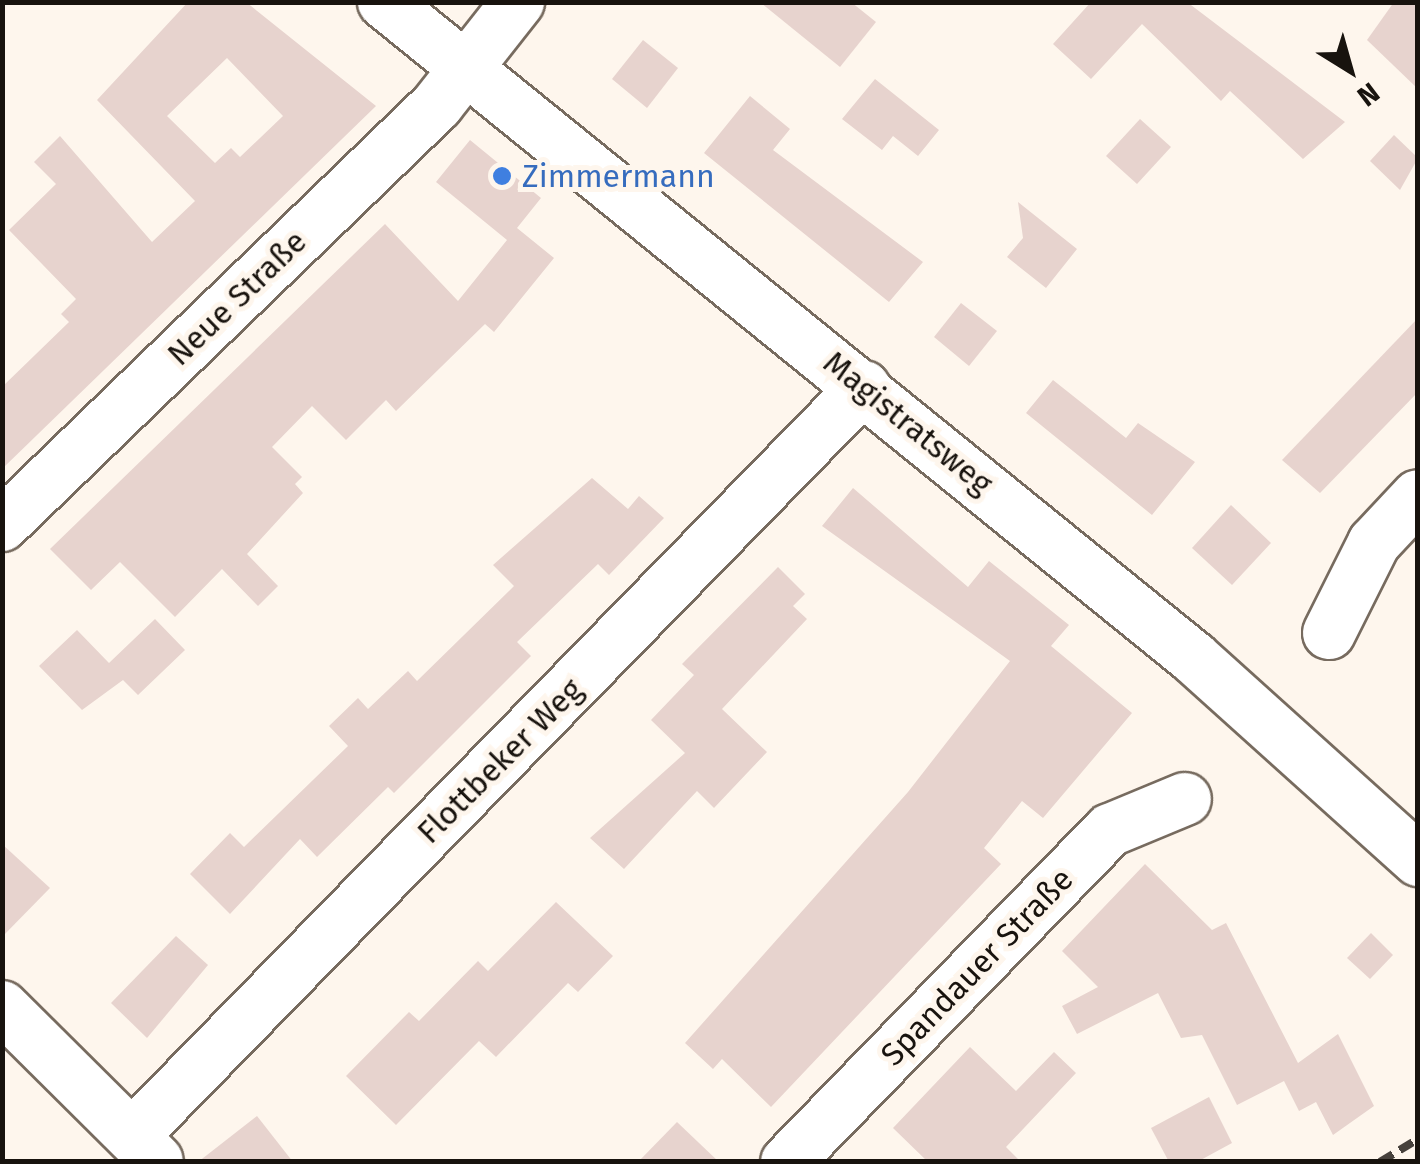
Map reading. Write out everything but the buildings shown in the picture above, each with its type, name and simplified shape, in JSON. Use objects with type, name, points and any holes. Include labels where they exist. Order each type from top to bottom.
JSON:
[{"type":"street","name":"Magistratsweg","points":[[384,2],[864,387],[1306,751],[1418,860]]},
{"type":"street","name":"Neue Straße","points":[[2,525],[469,68],[518,2]]},
{"type":"street","name":"Flottbeker Weg","points":[[146,1147],[864,387]]},
{"type":"street","points":[[1329,633],[1374,543],[1418,496]]},
{"type":"street","name":"Spandauer Straße","points":[[787,1162],[1110,830],[1185,799]]},
{"type":"street","points":[[2,1007],[146,1147]]},
{"type":"railway","points":[[1380,1162],[1418,1139]]},
{"type":"place","name":"Zimmermann","points":[[502,176]]}]
